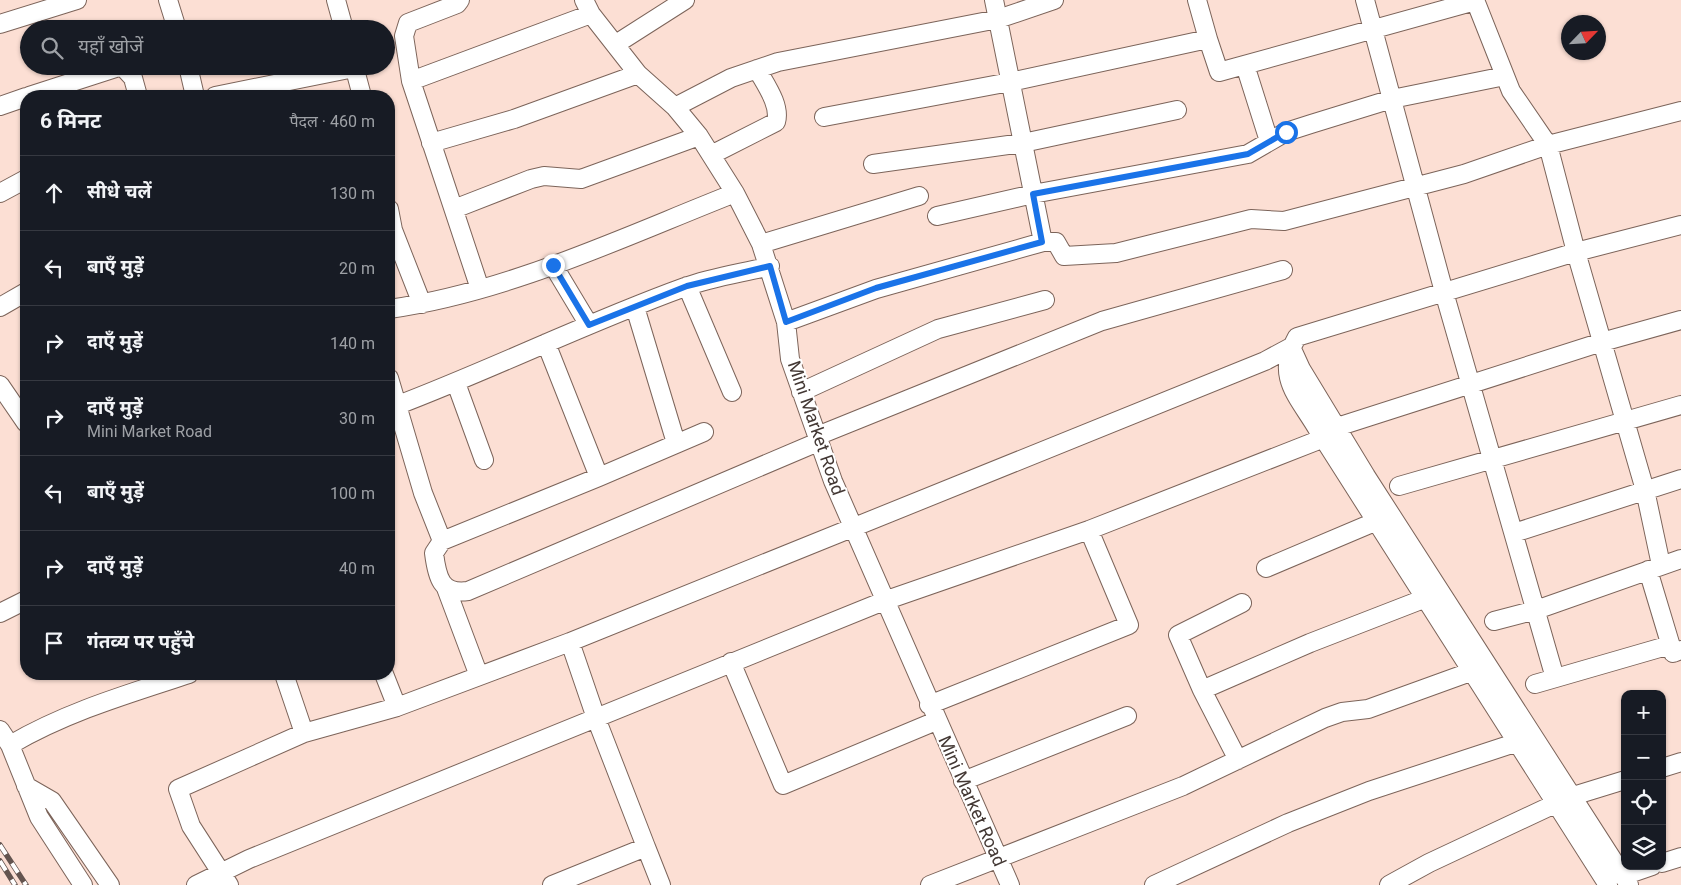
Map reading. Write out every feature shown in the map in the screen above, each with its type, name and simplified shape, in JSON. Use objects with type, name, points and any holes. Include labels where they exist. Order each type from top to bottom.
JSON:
[{"type":"street","points":[[0,24],[77,0]]},
{"type":"street","points":[[168,0],[174,20]]},
{"type":"street","points":[[336,0],[342,20]]},
{"type":"street","points":[[460,0],[457,4],[408,23],[404,36],[411,81],[480,289]]},
{"type":"street","points":[[616,44],[685,0]]},
{"type":"street","points":[[994,0],[1042,242]]},
{"type":"street","points":[[675,107],[731,78],[778,62],[831,50],[998,19],[1054,0]]},
{"type":"street","points":[[1197,0],[1219,72],[1475,0],[1510,91],[1548,146],[1576,252],[1645,490],[1655,568],[1676,648],[1535,684]]},
{"type":"street","points":[[1365,0],[1444,292],[1555,678]]},
{"type":"street","points":[[411,81],[587,7]]},
{"type":"street","name":"Mini Market Road","points":[[587,7],[638,74],[675,107],[699,136],[735,193],[761,244],[770,266],[786,322],[790,359],[852,527],[1010,885]]},
{"type":"street","points":[[824,117],[1010,82],[1208,39]]},
{"type":"street","points":[[1245,65],[1269,141]]},
{"type":"street","points":[[711,155],[776,122],[778,115],[775,105],[757,69]]},
{"type":"street","points":[[431,143],[514,119],[638,74]]},
{"type":"street","points":[[48,90],[94,75]]},
{"type":"street","points":[[130,75],[136,90]]},
{"type":"street","points":[[190,75],[194,90]]},
{"type":"street","points":[[244,90],[316,75]]},
{"type":"street","points":[[356,75],[360,90]]},
{"type":"street","points":[[937,216],[1033,194],[1248,154],[1286,132],[1392,99],[1505,76]]},
{"type":"street","points":[[0,106],[20,99]]},
{"type":"street","points":[[873,164],[1023,143],[1177,110]]},
{"type":"street","points":[[786,322],[876,288],[1042,242],[1056,242],[1064,256],[1116,253],[1251,219],[1284,221],[1415,185],[1464,174],[1548,146],[1681,111]]},
{"type":"street","points":[[454,209],[530,179],[544,176],[581,179],[699,136]]},
{"type":"street","points":[[0,193],[20,183]]},
{"type":"street","points":[[395,308],[422,304],[480,289],[553,265],[735,193]]},
{"type":"street","points":[[761,244],[918,196]]},
{"type":"street","points":[[225,878],[191,826],[178,789],[304,733],[397,707],[570,642],[1256,365],[1291,348],[1297,337],[1576,252],[1681,224]]},
{"type":"street","points":[[395,240],[422,304]]},
{"type":"street","points":[[553,265],[589,325]]},
{"type":"street","points":[[398,405],[456,383],[546,343],[687,286],[770,266]]},
{"type":"street","points":[[446,588],[457,592],[468,591],[818,439],[1102,321],[1283,270]]},
{"type":"street","points":[[687,286],[732,392]]},
{"type":"street","points":[[0,307],[20,295]]},
{"type":"street","points":[[801,392],[938,329],[1045,300]]},
{"type":"street","points":[[635,307],[676,443]]},
{"type":"street","points":[[196,885],[225,878],[596,718],[884,601],[1089,530],[1330,433],[1471,383],[1602,342],[1681,320]]},
{"type":"street","points":[[546,343],[599,477]]},
{"type":"street","points":[[1291,348],[1330,433],[1377,520],[1518,742],[1565,800]]},
{"type":"street","points":[[456,383],[484,460]]},
{"type":"street","points":[[0,385],[20,412]]},
{"type":"street","points":[[395,396],[423,494],[442,541]]},
{"type":"street","points":[[1399,486],[1681,405]]},
{"type":"street","points":[[479,676],[446,588],[441,582],[434,553],[442,541],[704,432]]},
{"type":"street","points":[[1330,433],[1565,800],[1620,882],[1644,870]]},
{"type":"street","points":[[1514,532],[1681,479]]},
{"type":"street","points":[[1266,568],[1377,520]]},
{"type":"street","points":[[929,704],[1129,625],[1089,530]]},
{"type":"street","points":[[1494,621],[1536,610],[1681,559]]},
{"type":"street","points":[[1202,690],[1310,643],[1426,598]]},
{"type":"street","points":[[0,613],[20,603]]},
{"type":"street","points":[[1238,760],[1202,690],[1178,635],[1242,603]]},
{"type":"street","points":[[570,642],[596,718],[661,885]]},
{"type":"street","points":[[731,662],[783,785],[936,721]]},
{"type":"street","points":[[930,885],[1183,786],[1325,718],[1342,712],[1368,709],[1472,671]]},
{"type":"street","points":[[83,885],[39,817],[5,737],[45,724],[95,704],[171,680]]},
{"type":"street","points":[[286,680],[304,733]]},
{"type":"street","points":[[386,680],[397,707]]},
{"type":"street","points":[[963,781],[1127,716]]},
{"type":"street","points":[[1154,885],[1288,823],[1368,791],[1518,742]]},
{"type":"street","points":[[1666,767],[1681,762]]},
{"type":"street","points":[[1389,885],[1429,863],[1565,800],[1621,781]]},
{"type":"street","points":[[26,786],[52,801],[110,885]]},
{"type":"street","points":[[552,885],[646,847]]},
{"type":"street","points":[[1666,862],[1681,857]]},
{"type":"railway","points":[[0,845],[26,885]]},
{"type":"railway","points":[[0,861],[15,885]]},
{"type":"route","points":[[553,265],[589,325],[687,286],[770,266],[786,322],[876,288],[1042,242],[1033,194],[1248,154],[1286,132]]}]
